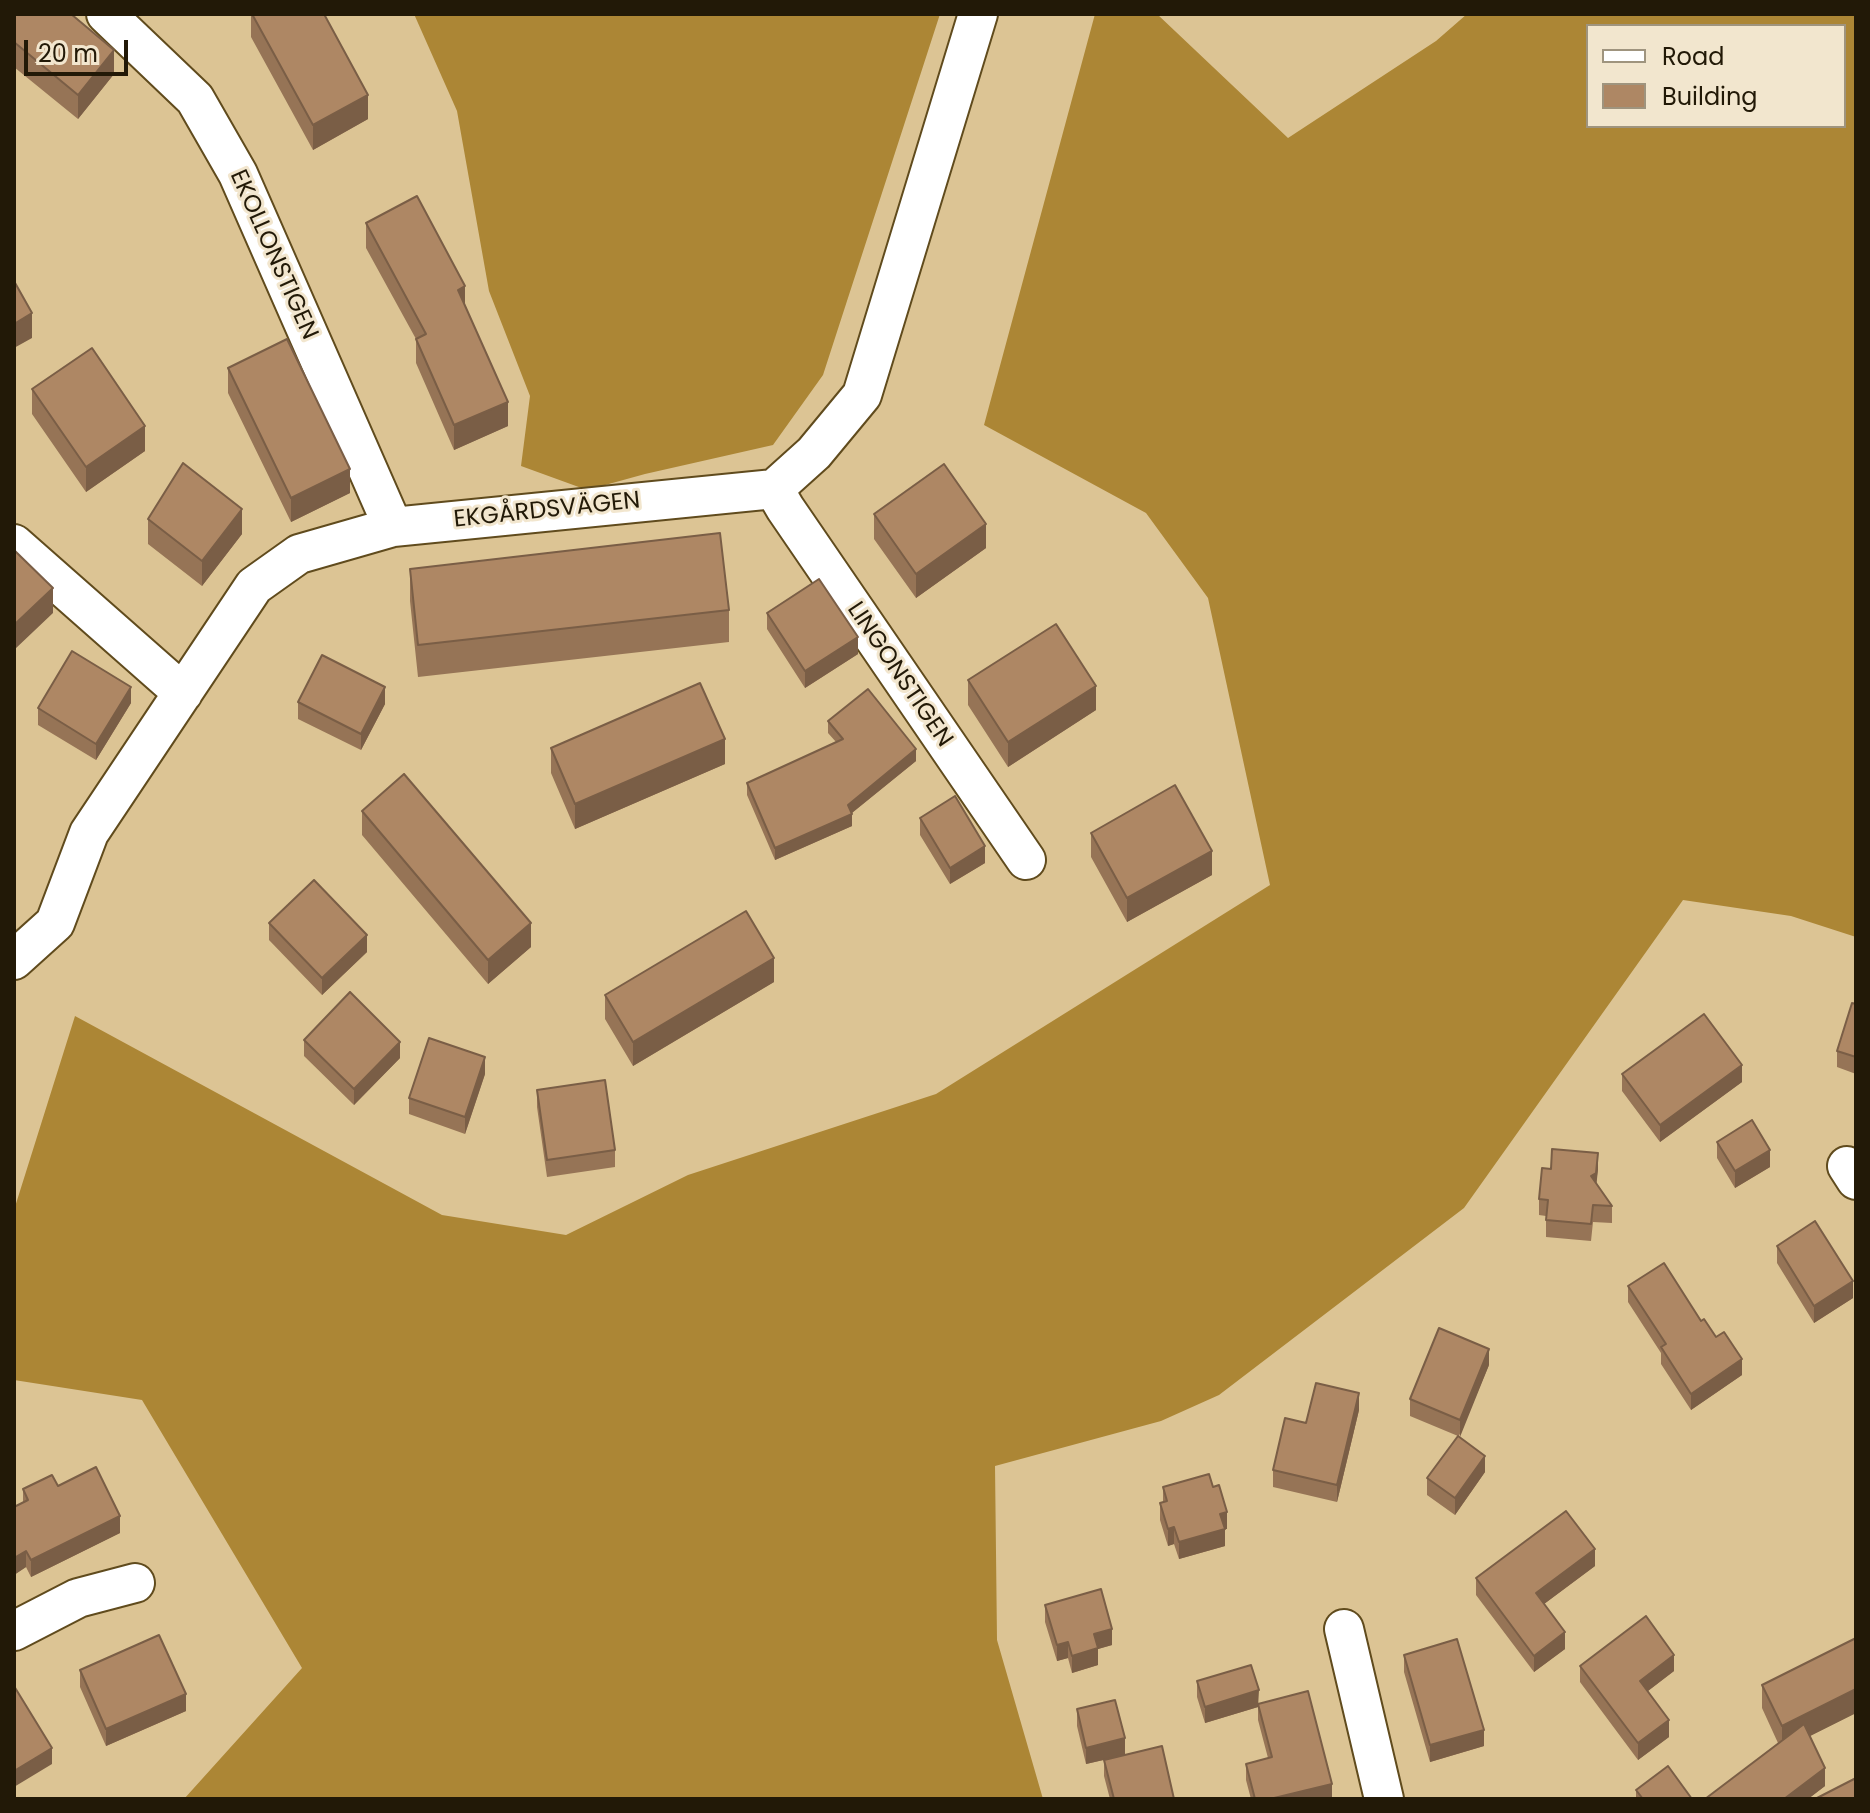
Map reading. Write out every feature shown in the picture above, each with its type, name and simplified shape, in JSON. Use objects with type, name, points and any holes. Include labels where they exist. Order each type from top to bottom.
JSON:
[{"type":"street","name":"EKOLLONSTIGEN","points":[[106,14],[195,99],[238,174],[393,527]]},
{"type":"street","points":[[774,489],[814,453],[862,395],[978,14]]},
{"type":"street","name":"EKGÅRDSVÄGEN","points":[[14,960],[55,923],[89,833],[254,586],[299,554],[393,527],[774,489]]},
{"type":"street","name":"LINGONSTIGEN","points":[[774,489],[1026,860]]},
{"type":"street","points":[[14,544],[183,693]]},
{"type":"street","points":[[14,1631],[78,1598],[135,1583]]},
{"type":"street","points":[[1344,1629],[1384,1799]]},
{"type":"shaded area","points":[[414,14],[940,14],[823,375],[773,445],[587,490],[521,466],[530,396],[489,291],[457,111]]},
{"type":"shaded area","points":[[1095,14],[1157,14],[1288,138],[1436,41],[1467,14],[1856,14],[1856,937],[1791,916],[1683,900],[1464,1208],[1219,1395],[1161,1421],[995,1466],[997,1640],[1043,1799],[184,1799],[302,1668],[142,1400],[14,1380],[14,1210],[75,1016],[442,1215],[566,1235],[688,1175],[936,1094],[1270,885],[1208,598],[1146,513],[984,425]]},
{"type":"building","points":[[14,14],[71,14],[114,50],[78,95],[14,42]]},
{"type":"building","points":[[252,14],[324,14],[368,95],[313,125]]},
{"type":"building","points":[[417,196],[465,286],[458,290],[508,402],[454,425],[416,339],[426,334],[366,223]]},
{"type":"building","points":[[14,281],[32,313],[14,324]]},
{"type":"building","points":[[287,339],[350,469],[291,498],[228,368]]},
{"type":"building","points":[[92,348],[145,426],[86,467],[32,389]]},
{"type":"building","points":[[183,463],[242,509],[202,561],[148,519]]},
{"type":"building","points":[[944,464],[986,524],[916,574],[874,514]]},
{"type":"building","points":[[720,533],[729,610],[418,645],[410,569]]},
{"type":"building","points":[[14,550],[53,588],[14,625]]},
{"type":"building","points":[[819,579],[858,637],[805,671],[767,613]]},
{"type":"building","points":[[1056,624],[1096,686],[1008,742],[968,680]]},
{"type":"building","points":[[72,651],[131,687],[96,744],[38,708]]},
{"type":"building","points":[[322,655],[385,687],[361,734],[298,702]]},
{"type":"building","points":[[700,683],[725,739],[575,804],[551,748]]},
{"type":"building","points":[[868,689],[916,749],[848,805],[852,814],[775,848],[747,783],[843,739],[828,721]]},
{"type":"building","points":[[404,774],[531,923],[488,960],[362,811]]},
{"type":"building","points":[[1175,785],[1212,851],[1127,898],[1091,833]]},
{"type":"building","points":[[955,796],[985,846],[950,868],[920,818]]},
{"type":"building","points":[[314,880],[367,935],[322,978],[269,923]]},
{"type":"building","points":[[746,911],[774,958],[633,1042],[605,995]]},
{"type":"building","points":[[350,992],[400,1042],[354,1089],[304,1040]]},
{"type":"building","points":[[1852,1003],[1856,1004],[1856,1057],[1837,1051]]},
{"type":"building","points":[[1704,1014],[1742,1065],[1660,1125],[1622,1074]]},
{"type":"building","points":[[429,1038],[485,1057],[465,1117],[409,1098]]},
{"type":"building","points":[[605,1080],[615,1150],[547,1160],[537,1090]]},
{"type":"building","points":[[1752,1120],[1770,1150],[1735,1171],[1717,1142]]},
{"type":"building","points":[[1552,1149],[1598,1153],[1596,1173],[1591,1176],[1612,1206],[1593,1205],[1591,1224],[1546,1220],[1548,1200],[1539,1199],[1542,1168],[1551,1169]]},
{"type":"building","points":[[1815,1221],[1853,1281],[1814,1306],[1777,1246]]},
{"type":"building","points":[[1664,1263],[1701,1321],[1704,1319],[1716,1337],[1724,1332],[1742,1359],[1691,1394],[1661,1347],[1666,1344],[1628,1286]]},
{"type":"building","points":[[1439,1328],[1489,1349],[1460,1420],[1410,1399]]},
{"type":"building","points":[[1316,1383],[1359,1393],[1337,1485],[1273,1470],[1285,1418],[1306,1423]]},
{"type":"building","points":[[1458,1436],[1485,1456],[1455,1498],[1427,1478]]},
{"type":"building","points":[[96,1467],[120,1516],[31,1560],[26,1551],[14,1558],[14,1507],[28,1500],[23,1489],[52,1475],[58,1486]]},
{"type":"building","points":[[1209,1474],[1213,1487],[1219,1485],[1227,1512],[1220,1514],[1225,1529],[1179,1542],[1174,1527],[1168,1529],[1160,1503],[1167,1501],[1163,1487]]},
{"type":"building","points":[[1566,1511],[1595,1549],[1536,1593],[1565,1632],[1534,1656],[1476,1578]]},
{"type":"building","points":[[1101,1589],[1112,1629],[1094,1634],[1098,1648],[1072,1656],[1068,1642],[1057,1645],[1045,1605]]},
{"type":"building","points":[[1646,1616],[1674,1655],[1640,1681],[1669,1720],[1638,1743],[1580,1666]]},
{"type":"building","points":[[159,1635],[186,1694],[106,1729],[80,1670]]},
{"type":"building","points":[[1856,1638],[1856,1689],[1782,1726],[1762,1685]]},
{"type":"building","points":[[1457,1639],[1484,1730],[1430,1745],[1404,1655]]},
{"type":"building","points":[[1251,1665],[1259,1690],[1205,1707],[1197,1681]]},
{"type":"building","points":[[14,1686],[52,1748],[14,1771]]},
{"type":"building","points":[[1308,1691],[1332,1784],[1270,1799],[1255,1799],[1246,1764],[1272,1757],[1258,1704]]},
{"type":"building","points":[[1115,1700],[1125,1738],[1086,1748],[1077,1709]]},
{"type":"building","points":[[1804,1724],[1825,1768],[1784,1799],[1705,1799]]},
{"type":"building","points":[[1162,1746],[1174,1799],[1114,1799],[1104,1760]]},
{"type":"building","points":[[1668,1766],[1692,1799],[1643,1799],[1636,1790]]},
{"type":"building","points":[[1856,1778],[1856,1799],[1817,1799],[1817,1798]]}]
